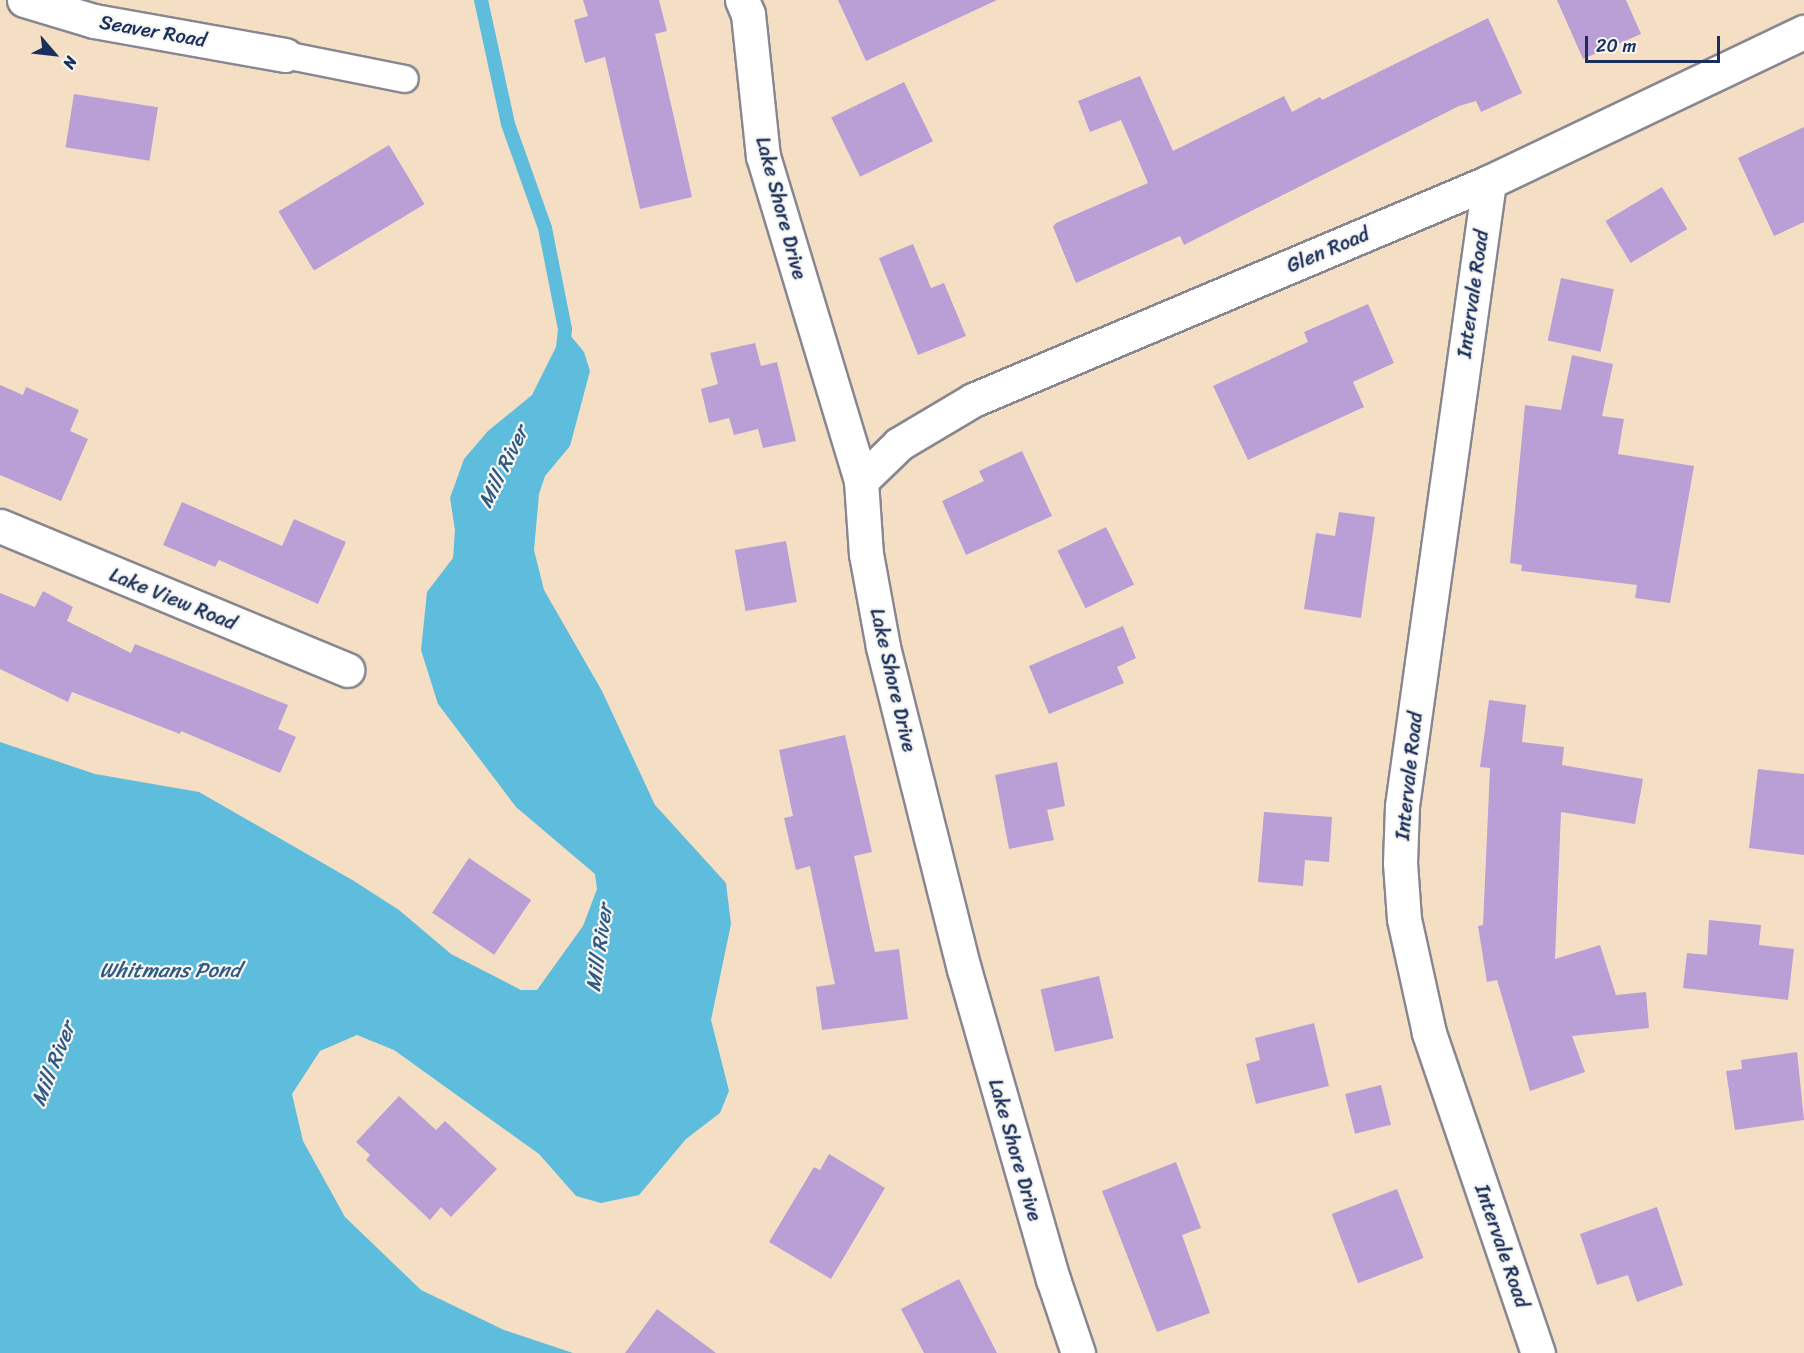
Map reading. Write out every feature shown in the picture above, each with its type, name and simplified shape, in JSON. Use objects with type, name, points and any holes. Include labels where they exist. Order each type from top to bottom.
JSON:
[{"type":"street","name":"Seaver Road","points":[[24,0],[94,21],[285,55]]},
{"type":"street","name":"Lake Shore Drive","points":[[750,5],[763,156],[861,481],[866,554],[888,670],[964,969],[1050,1269],[1078,1353]]},
{"type":"street","name":"Glen Road","points":[[861,481],[899,444],[973,400],[1489,182],[1804,32]]},
{"type":"street","name":"Intervale Road","points":[[1489,182],[1404,794],[1400,863],[1404,919],[1429,1033],[1539,1353]]},
{"type":"street","name":"Lake View Road","points":[[0,526],[347,670]]},
{"type":"lane","points":[[285,55],[405,79]]},
{"type":"water","name":"Whitmans Pond","points":[[565,329],[584,352],[590,371],[570,446],[545,476],[539,494],[534,550],[544,590],[602,691],[655,805],[726,883],[731,924],[711,1020],[729,1091],[720,1113],[686,1139],[639,1195],[601,1203],[576,1196],[539,1154],[394,1050],[357,1035],[320,1051],[292,1094],[303,1141],[345,1217],[421,1290],[504,1330],[573,1353],[0,1353],[0,742],[95,774],[199,792],[354,881],[399,910],[451,954],[521,990],[537,990],[583,926],[597,889],[595,874],[516,807],[438,704],[421,650],[427,592],[453,558],[455,530],[450,498],[464,459],[488,431],[532,395]]},
{"type":"building","points":[[583,0],[659,0],[667,31],[655,34],[692,197],[640,209],[605,57],[585,63],[574,20],[588,16]]},
{"type":"building","points":[[838,0],[997,0],[866,61]]},
{"type":"building","points":[[1557,0],[1626,0],[1641,34],[1583,59]]},
{"type":"building","points":[[1488,18],[1522,93],[1481,112],[1476,101],[1459,106],[1184,245],[1180,236],[1076,283],[1053,227],[1056,223],[1148,183],[1121,120],[1090,132],[1078,101],[1140,76],[1173,151],[1284,96],[1292,112],[1320,97],[1322,100]]},
{"type":"building","points":[[904,82],[933,141],[860,177],[831,118]]},
{"type":"building","points":[[74,94],[158,107],[150,161],[66,147]]},
{"type":"building","points":[[1804,127],[1804,222],[1774,236],[1738,158]]},
{"type":"building","points":[[389,145],[425,204],[314,271],[278,211]]},
{"type":"building","points":[[1662,187],[1687,229],[1631,263],[1605,221]]},
{"type":"building","points":[[913,244],[931,288],[944,283],[966,336],[918,355],[879,258]]},
{"type":"building","points":[[1561,278],[1614,289],[1601,352],[1548,341]]},
{"type":"building","points":[[1368,304],[1394,363],[1353,382],[1364,407],[1248,460],[1213,386],[1308,342],[1304,332]]},
{"type":"building","points":[[755,343],[761,366],[777,362],[796,441],[763,448],[758,429],[734,435],[729,418],[709,423],[701,389],[718,384],[710,353]]},
{"type":"building","points":[[1572,355],[1613,364],[1602,416],[1624,419],[1618,454],[1694,466],[1670,603],[1635,598],[1637,585],[1521,571],[1522,565],[1510,563],[1525,405],[1561,410]]},
{"type":"building","points":[[0,385],[23,395],[26,387],[79,410],[70,431],[88,439],[61,501],[0,475]]},
{"type":"building","points":[[1022,451],[1052,516],[966,555],[942,501],[984,481],[979,471]]},
{"type":"building","points":[[182,502],[282,546],[294,519],[346,542],[318,604],[219,560],[215,567],[163,545]]},
{"type":"building","points":[[1339,512],[1375,517],[1361,618],[1304,609],[1316,533],[1335,536]]},
{"type":"building","points":[[1106,527],[1134,585],[1086,608],[1057,551]]},
{"type":"building","points":[[786,541],[797,602],[746,611],[735,550]]},
{"type":"building","points":[[43,591],[73,607],[67,621],[131,653],[135,644],[288,705],[278,729],[296,737],[280,773],[181,731],[180,734],[72,692],[68,702],[0,669],[0,593],[35,607]]},
{"type":"building","points":[[1123,626],[1136,658],[1117,667],[1124,683],[1049,714],[1029,666]]},
{"type":"building","points":[[1489,700],[1526,705],[1522,742],[1564,747],[1562,765],[1643,779],[1635,824],[1561,812],[1555,959],[1600,945],[1616,995],[1646,992],[1649,1028],[1572,1036],[1585,1072],[1530,1091],[1497,980],[1487,982],[1478,926],[1483,925],[1490,768],[1480,767]]},
{"type":"building","points":[[845,735],[872,852],[854,856],[875,952],[899,949],[908,1019],[822,1030],[816,987],[835,984],[810,866],[796,870],[784,818],[793,816],[779,750]]},
{"type":"building","points":[[1057,762],[1065,806],[1047,810],[1054,840],[1009,849],[995,775]]},
{"type":"building","points":[[1758,769],[1804,774],[1804,855],[1749,848]]},
{"type":"building","points":[[1264,812],[1332,817],[1329,862],[1305,860],[1303,886],[1258,882]]},
{"type":"building","points":[[469,858],[531,900],[494,955],[432,913]]},
{"type":"building","points":[[1709,920],[1761,925],[1759,945],[1794,949],[1788,1000],[1683,988],[1687,953],[1707,955]]},
{"type":"building","points":[[1099,976],[1113,1038],[1055,1052],[1041,989]]},
{"type":"building","points":[[1314,1023],[1329,1086],[1256,1104],[1246,1064],[1260,1060],[1255,1038]]},
{"type":"building","points":[[1797,1052],[1804,1120],[1735,1130],[1726,1071],[1742,1069],[1741,1060]]},
{"type":"building","points":[[1381,1085],[1391,1125],[1355,1134],[1345,1094]]},
{"type":"building","points":[[399,1096],[436,1130],[445,1121],[497,1169],[451,1217],[441,1207],[430,1220],[366,1160],[370,1155],[356,1142]]},
{"type":"building","points":[[829,1154],[885,1188],[831,1279],[769,1242],[814,1167],[820,1170]]},
{"type":"building","points":[[1176,1162],[1201,1228],[1182,1235],[1210,1313],[1157,1332],[1102,1191]]},
{"type":"building","points":[[1397,1189],[1424,1258],[1358,1283],[1332,1214]]},
{"type":"building","points":[[1657,1207],[1683,1285],[1637,1302],[1628,1275],[1597,1285],[1580,1234]]},
{"type":"building","points":[[959,1279],[997,1353],[924,1353],[901,1309]]},
{"type":"building","points":[[657,1309],[716,1353],[625,1353]]},
{"type":"waterway","name":"Mill River","points":[[481,0],[508,124],[545,228],[565,329],[563,347]]}]
